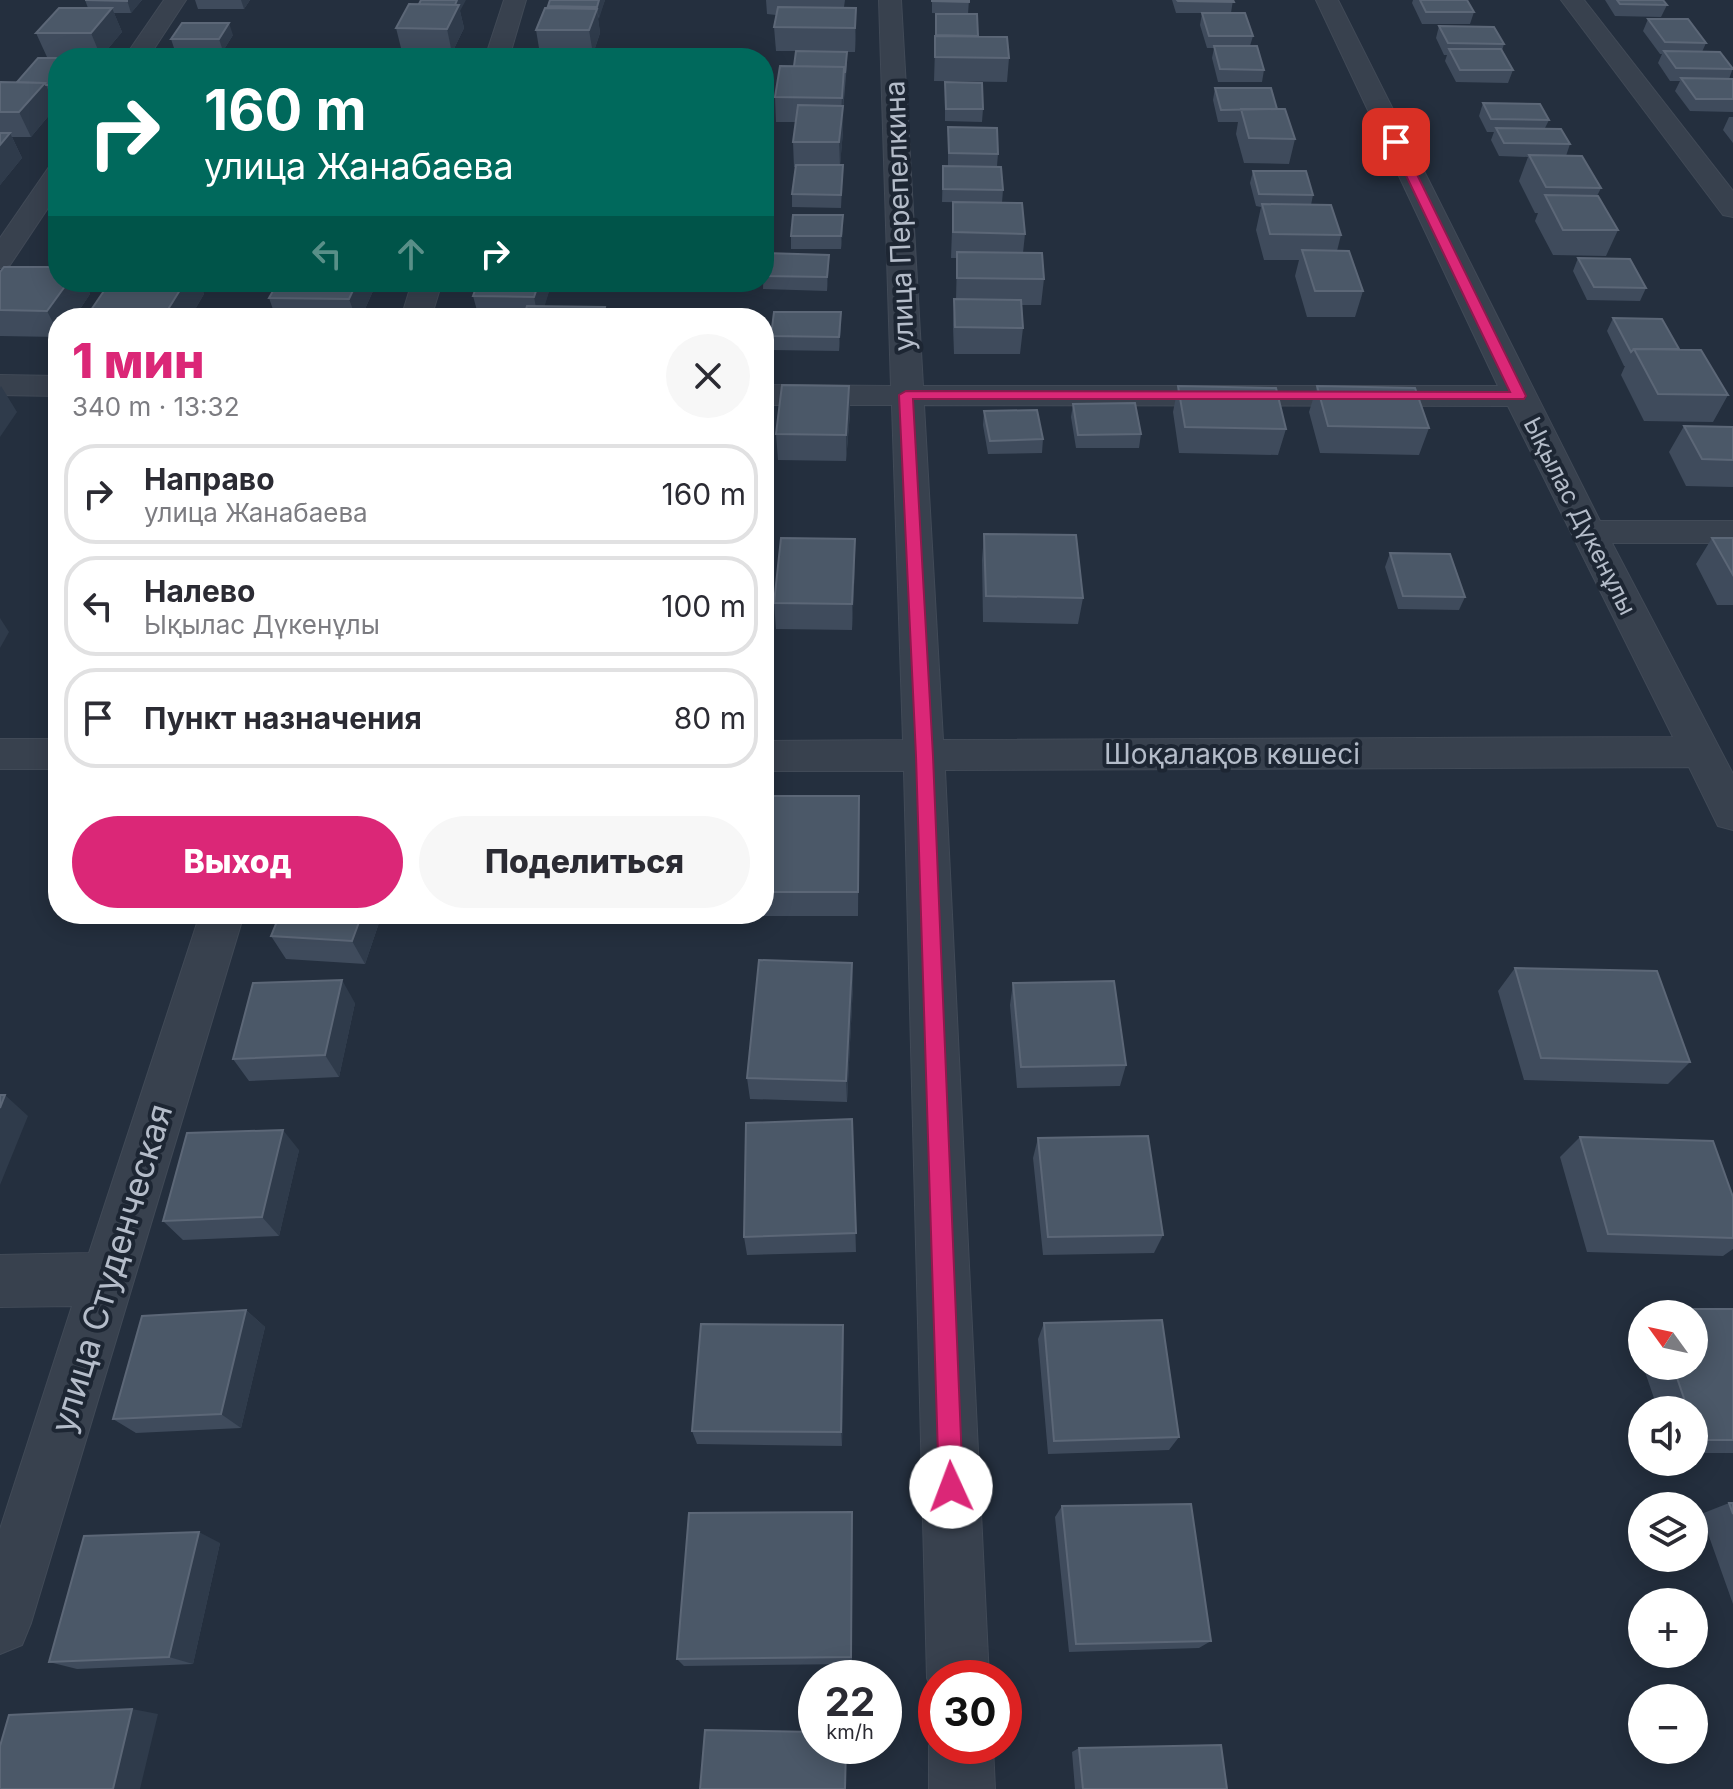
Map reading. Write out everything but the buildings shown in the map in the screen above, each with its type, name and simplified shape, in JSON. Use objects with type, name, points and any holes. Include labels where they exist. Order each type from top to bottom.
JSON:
[{"type":"street","points":[[143,48],[175,0]]},
{"type":"street","points":[[500,48],[515,0]]},
{"type":"street","name":"улица Перепелкина","points":[[890,0],[924,756],[957,1660]]},
{"type":"street","name":"Ықылас Дүкенұлы","points":[[1327,0],[1519,396],[1733,814]]},
{"type":"street","points":[[1572,0],[1733,209]]},
{"type":"street","points":[[0,259],[48,188]]},
{"type":"street","points":[[0,385],[48,386]]},
{"type":"street","points":[[774,395],[1519,396]]},
{"type":"street","points":[[1588,532],[1733,532]]},
{"type":"street","name":"Шоқалақов көшесі","points":[[774,756],[1700,752]]},
{"type":"street","points":[[0,754],[48,754]]},
{"type":"street","name":"улица Студенческая","points":[[0,1623],[219,924]]},
{"type":"street","points":[[0,1281],[107,1279]]},
{"type":"street","points":[[961,1764],[962,1789]]},
{"type":"route","points":[[951,1487],[924,756],[906,395],[1519,396],[1396,142]]}]
